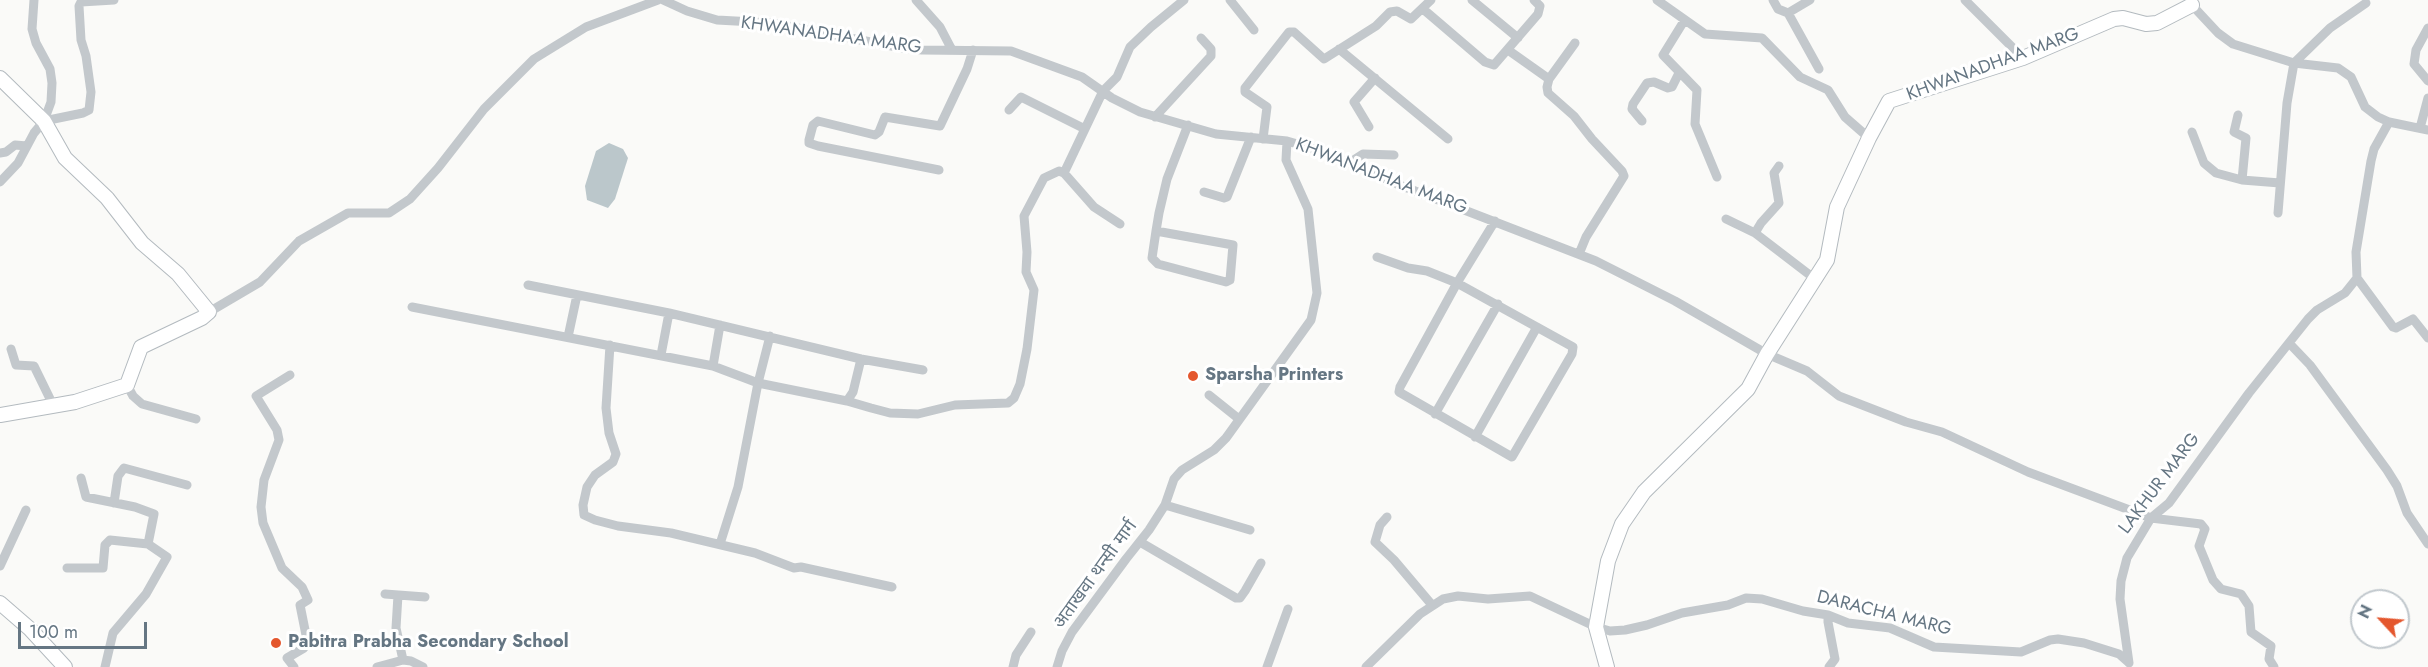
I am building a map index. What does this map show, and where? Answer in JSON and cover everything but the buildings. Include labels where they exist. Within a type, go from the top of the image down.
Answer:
[{"type":"street","points":[[0,182],[18,163],[44,121],[51,102],[50,69],[36,43],[32,29],[34,0]]},
{"type":"street","points":[[44,121],[89,110],[91,92],[86,56],[81,40],[79,6],[81,2],[114,0]]},
{"type":"street","points":[[196,419],[142,404],[133,396],[127,384],[141,347],[202,318],[260,282],[299,241],[348,213],[388,213],[410,199],[438,168],[484,109],[534,59],[586,27],[660,0]]},
{"type":"street","name":"KHWANADHAA MARG","points":[[660,0],[717,20],[772,23],[922,50],[1011,51],[1043,61],[1082,77],[1124,104],[1155,117],[1216,134],[1287,141],[1325,152],[1580,254],[1675,301],[1767,354]]},
{"type":"street","points":[[916,0],[940,27],[952,50]]},
{"type":"street","points":[[1064,173],[1104,91],[1117,78],[1130,47],[1150,27],[1184,0]]},
{"type":"street","points":[[1230,0],[1254,30]]},
{"type":"street","points":[[1263,139],[1267,107],[1245,92],[1245,88],[1289,32],[1294,32],[1324,59],[1376,26],[1390,12],[1397,11],[1411,19],[1431,0]]},
{"type":"street","points":[[1472,0],[1518,38]]},
{"type":"street","points":[[1423,9],[1491,65],[1499,62],[1540,10],[1540,6],[1534,0]]},
{"type":"street","points":[[1657,0],[1705,34],[1762,38],[1800,77],[1828,90],[1845,117],[1869,138]]},
{"type":"street","points":[[1773,0],[1778,9],[1788,14],[1819,69]]},
{"type":"street","points":[[1788,14],[1810,0]]},
{"type":"street","points":[[1965,0],[2023,58]]},
{"type":"street","points":[[2190,2],[2217,33],[2234,44],[2294,63],[2338,68],[2347,72],[2356,85],[2359,98],[2365,107],[2389,123],[2424,129],[2428,98]]},
{"type":"street","name":"KHWANADHAA MARG","points":[[1607,667],[1596,627],[1608,561],[1622,524],[1644,492],[1748,389],[1767,354],[1827,260],[1837,207],[1889,101],[2023,58],[2114,19],[2123,18],[2146,24],[2157,23],[2190,2]]},
{"type":"street","points":[[2278,213],[2287,103],[2294,63],[2330,28],[2366,3]]},
{"type":"street","points":[[1684,21],[1663,55],[1697,90],[1695,124],[1718,177]]},
{"type":"street","points":[[2428,27],[2416,50],[2414,64],[2428,81]]},
{"type":"street","points":[[1155,117],[1211,56],[1210,49],[1201,38]]},
{"type":"street","points":[[1575,43],[1549,79],[1548,93],[1574,116],[1624,176],[1586,237],[1580,254]]},
{"type":"street","points":[[1339,49],[1448,139]]},
{"type":"street","points":[[939,170],[818,146],[809,143],[808,140],[813,125],[818,121],[874,135],[879,132],[885,117],[940,126],[967,69],[973,50]]},
{"type":"street","points":[[1508,50],[1549,79]]},
{"type":"street","points":[[1642,121],[1632,109],[1647,83],[1654,82],[1668,88],[1672,87],[1678,73]]},
{"type":"street","points":[[0,78],[44,121],[65,158],[107,198],[141,243],[178,274],[209,312]]},
{"type":"street","points":[[1369,127],[1354,102],[1375,78]]},
{"type":"street","points":[[1009,110],[1021,97],[1085,129]]},
{"type":"street","points":[[2238,115],[2234,132],[2246,138],[2242,180]]},
{"type":"street","points":[[2389,123],[2374,148],[2371,161],[2356,252],[2357,278],[2393,327],[2396,328],[2413,319],[2428,338]]},
{"type":"street","points":[[1156,231],[1233,245],[1230,280],[1226,282],[1158,264],[1152,258],[1156,231],[1167,179],[1188,125]]},
{"type":"street","points":[[2192,132],[2204,163],[2216,173],[2242,180],[2280,183]]},
{"type":"street","points":[[1204,192],[1227,197],[1251,137]]},
{"type":"street","name":"अताखवा थन्सी मार्ग","points":[[1058,667],[1062,651],[1072,632],[1165,505],[1174,479],[1182,470],[1214,450],[1311,320],[1315,307],[1316,275],[1308,209],[1286,160],[1287,141]]},
{"type":"street","points":[[0,153],[19,144],[27,146]]},
{"type":"street","points":[[1349,163],[1363,154],[1394,155]]},
{"type":"street","points":[[1755,233],[1779,203],[1774,173],[1779,166]]},
{"type":"street","points":[[412,307],[713,366],[758,383],[847,401],[890,413],[909,414],[955,405],[1008,403],[1014,398],[1020,384],[1034,290],[1026,272],[1024,216],[1044,178],[1059,171],[1064,173],[1094,207],[1120,224]]},
{"type":"street","points":[[1726,219],[1755,233],[1815,279]]},
{"type":"street","points":[[1377,257],[1408,268],[1427,271],[1457,283],[1573,347],[1572,354],[1512,457],[1402,396],[1399,392],[1457,283],[1494,221]]},
{"type":"street","name":"LAKHUR MARG","points":[[2130,664],[2122,625],[2121,581],[2127,558],[2151,518],[2169,503],[2248,393],[2289,343],[2317,310],[2345,292],[2357,278]]},
{"type":"street","points":[[528,285],[669,313],[861,359],[923,370]]},
{"type":"street","points":[[568,337],[577,295]]},
{"type":"street","points":[[1436,414],[1498,304]]},
{"type":"street","points":[[661,355],[669,313]]},
{"type":"street","points":[[713,366],[720,325]]},
{"type":"street","points":[[1475,437],[1537,327]]},
{"type":"street","points":[[720,544],[738,487],[758,383],[770,336]]},
{"type":"street","points":[[2289,343],[2310,365],[2387,470],[2397,486],[2407,513],[2428,544]]},
{"type":"street","points":[[610,345],[606,408],[609,433],[616,454],[613,462],[595,475],[587,487],[583,505],[584,515],[618,526],[671,533],[720,544],[765,556],[794,568],[801,567],[892,587]]},
{"type":"street","points":[[11,349],[16,364],[34,366],[54,407]]},
{"type":"street","points":[[1767,354],[1807,371],[1839,396],[1906,422],[1942,432],[2028,472],[2151,518],[2201,524],[2205,529],[2199,546],[2213,580],[2221,589],[2241,594],[2249,606],[2251,632],[2271,646],[2269,658],[2274,667]]},
{"type":"street","points":[[847,401],[853,392],[861,359]]},
{"type":"street","points":[[290,375],[256,396],[277,430],[279,440],[264,480],[261,507],[263,522],[282,568],[302,587],[308,600],[300,605],[307,640],[304,648],[287,658],[294,667]]},
{"type":"street","points":[[0,415],[54,407],[127,384]]},
{"type":"street","points":[[1209,395],[1239,419]]},
{"type":"street","points":[[114,503],[118,476],[124,468],[188,485]]},
{"type":"street","points":[[81,478],[86,497],[154,514],[148,544]]},
{"type":"street","points":[[1165,505],[1250,530]]},
{"type":"street","points":[[0,566],[26,510]]},
{"type":"street","points":[[1387,517],[1380,525],[1375,542],[1394,560],[1432,606]]},
{"type":"street","points":[[67,568],[103,568],[105,545],[110,540],[148,544],[165,554],[167,560],[146,594],[113,633],[105,667]]},
{"type":"street","points":[[1140,542],[1236,598],[1240,598],[1262,563]]},
{"type":"street","points":[[385,594],[426,597]]},
{"type":"street","points":[[398,595],[396,628],[403,660]]},
{"type":"street","name":"DARACHA MARG","points":[[1366,667],[1420,614],[1443,599],[1458,596],[1488,598],[1530,596],[1596,627],[1610,631],[1625,630],[1682,613],[1728,605],[1746,598],[1762,598],[1803,612],[1828,615],[1848,623],[1890,628],[1934,647],[2021,652],[2058,639],[2084,643],[2119,654],[2130,664]]},
{"type":"street","points":[[0,603],[30,629],[65,667]]},
{"type":"street","points":[[1268,667],[1288,609]]},
{"type":"street","points":[[1828,615],[1835,659],[1829,667]]},
{"type":"street","points":[[1012,667],[1016,655],[1031,632]]},
{"type":"street","points":[[377,667],[403,660],[423,667]]},
{"type":"shaded area","points":[[609,143],[623,149],[628,158],[615,199],[608,208],[587,200],[585,186],[596,151]]},
{"type":"place","name":"Sparsha Printers","points":[[1193,376]]},
{"type":"place","name":"Pabitra Prabha Secondary School","points":[[276,643]]}]
